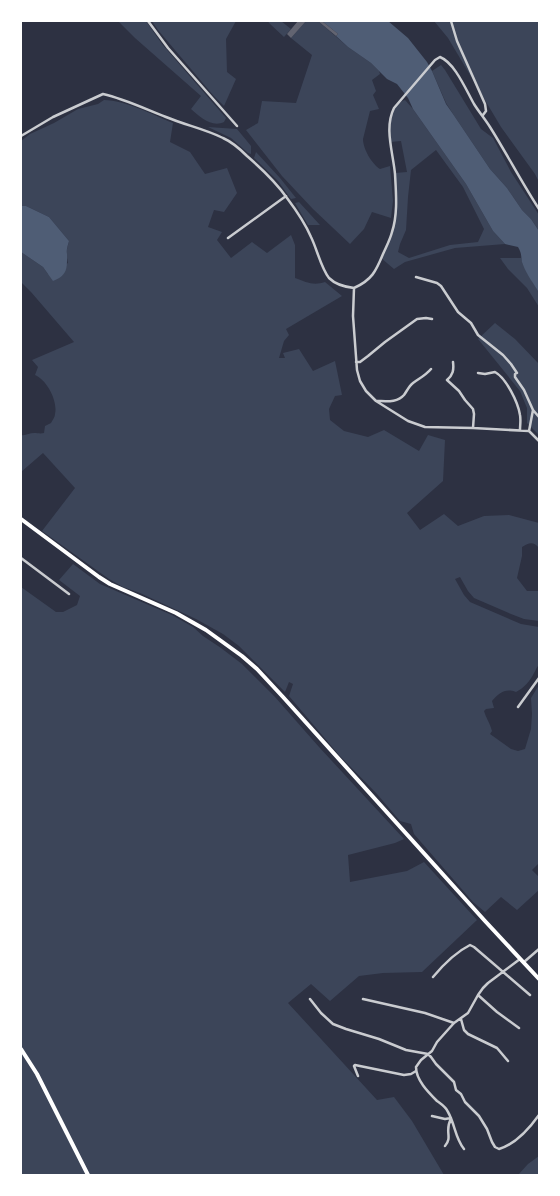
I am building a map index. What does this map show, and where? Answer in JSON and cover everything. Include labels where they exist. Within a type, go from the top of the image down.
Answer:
[{"type":"main road","points":[[21,519],[110,584],[186,618],[217,638],[257,669],[539,979]]},
{"type":"main road","points":[[21,1048],[38,1074],[88,1175]]},
{"type":"street","points":[[148,21],[155,32],[237,126]]},
{"type":"street","points":[[451,21],[457,41],[485,104],[486,111],[482,115]]},
{"type":"street","points":[[21,136],[53,118],[103,94],[208,131],[230,142],[262,169],[286,196],[305,226],[330,279],[345,287],[354,288],[369,280],[393,231],[396,202],[395,173],[390,142],[390,116],[394,108],[435,60],[440,57],[449,63],[457,74],[539,209]]},
{"type":"street","points":[[228,238],[286,196]]},
{"type":"street","points":[[416,277],[437,283],[441,286],[458,312],[471,323],[478,335],[503,355],[511,364],[517,373],[515,374],[515,377],[524,390],[533,410],[539,417]]},
{"type":"street","points":[[354,288],[356,362],[360,381],[366,391],[376,401],[408,421],[424,427],[529,431],[539,440]]},
{"type":"street","points":[[356,362],[360,362],[417,319],[432,319]]},
{"type":"street","points":[[453,362],[454,366],[452,376],[447,380],[459,391],[473,409],[473,428]]},
{"type":"street","points":[[376,401],[398,400],[412,384],[427,374],[431,369]]},
{"type":"street","points":[[478,373],[485,374],[495,372],[500,375],[512,393],[518,406],[520,414],[520,430]]},
{"type":"street","points":[[529,431],[533,410]]},
{"type":"street","points":[[21,558],[69,594]]},
{"type":"street","points":[[518,707],[539,678]]},
{"type":"street","points":[[433,977],[448,961],[470,945],[530,995]]},
{"type":"street","points":[[464,1149],[460,1143],[454,1123],[448,1111],[429,1092],[420,1079],[416,1071],[416,1067],[421,1060],[432,1052],[437,1042],[454,1023],[468,1013],[478,995],[488,983],[539,949]]},
{"type":"street","points":[[478,995],[519,1028]]},
{"type":"street","points":[[310,999],[321,1013],[333,1024],[346,1030],[379,1039],[406,1050],[428,1054],[454,1082],[456,1090],[479,1116],[495,1147],[499,1149],[505,1147],[520,1137],[539,1115]]},
{"type":"street","points":[[363,1000],[425,1013],[454,1023]]},
{"type":"street","points":[[461,1019],[464,1030],[468,1034],[497,1048],[508,1061]]},
{"type":"street","points":[[358,1076],[354,1066],[355,1065],[404,1075],[411,1074],[416,1071]]},
{"type":"street","points":[[432,1116],[445,1119],[451,1118]]},
{"type":"street","points":[[445,1146],[449,1139],[447,1128],[451,1118]]},
{"type":"shaded area","points":[[118,21],[146,21],[162,44],[226,118],[224,122],[215,124],[211,123],[206,121],[191,109],[201,96],[135,38]]},
{"type":"shaded area","points":[[152,21],[236,21],[226,39],[227,72],[236,79],[224,106],[213,95]]},
{"type":"shaded area","points":[[268,21],[281,21],[291,29],[284,37]]},
{"type":"shaded area","points":[[306,21],[318,21],[348,47],[371,63],[380,74],[372,80],[376,91],[373,95],[379,109],[370,111],[363,143],[366,152],[377,167],[380,169],[390,166],[393,201],[391,218],[372,212],[364,229],[350,244],[313,209],[282,176],[246,130],[258,123],[262,101],[296,103],[312,55],[291,38]]},
{"type":"shaded area","points":[[322,21],[388,21],[408,38],[427,62],[446,104],[490,169],[507,188],[539,231],[539,293],[522,263],[518,247],[505,244],[493,231],[466,184],[397,84],[387,79],[371,63],[348,47],[336,36],[338,34]]},
{"type":"shaded area","points":[[434,21],[539,21],[539,182],[535,174],[501,127],[448,38]]},
{"type":"shaded area","points":[[441,65],[481,129],[493,138],[511,172],[539,215],[539,231],[507,188],[490,169],[446,103],[432,71]]},
{"type":"shaded area","points":[[104,100],[121,102],[130,105],[173,123],[170,142],[190,152],[205,174],[227,168],[237,193],[224,212],[214,210],[208,227],[222,232],[217,240],[231,258],[252,242],[267,253],[291,235],[295,245],[295,278],[313,284],[325,282],[342,296],[286,329],[289,335],[284,341],[279,358],[285,358],[283,353],[299,349],[313,371],[335,361],[342,395],[335,396],[329,409],[330,420],[344,431],[368,437],[384,430],[419,451],[428,435],[445,440],[443,481],[407,513],[420,530],[444,514],[458,526],[484,516],[509,515],[539,523],[539,548],[535,544],[531,543],[522,547],[522,556],[517,578],[527,591],[539,591],[539,621],[524,619],[474,598],[460,577],[455,579],[464,595],[470,602],[521,624],[539,627],[539,665],[531,679],[516,692],[505,691],[497,696],[492,701],[494,708],[486,709],[484,711],[492,731],[490,734],[511,749],[518,751],[525,749],[531,729],[531,698],[539,685],[539,863],[532,870],[539,877],[539,890],[517,910],[501,897],[485,912],[473,902],[414,834],[411,824],[400,821],[377,794],[339,755],[289,696],[293,684],[289,682],[285,692],[239,646],[223,634],[196,619],[140,593],[123,587],[109,579],[42,531],[75,488],[43,453],[21,472],[21,435],[44,433],[45,426],[51,423],[55,414],[55,403],[51,392],[44,381],[35,375],[38,367],[32,360],[74,342],[21,282],[21,252],[43,267],[48,274],[68,263],[66,253],[69,241],[49,217],[26,206],[21,206],[21,141],[30,134],[54,123],[78,109],[98,104]]},
{"type":"shaded area","points":[[405,100],[413,109],[466,184],[493,231],[505,244],[455,248],[405,262],[394,269],[381,258],[393,231],[396,202],[395,173],[407,172],[401,141],[390,142],[392,112],[399,103]],"holes":[[[436,150],[463,187],[484,229],[478,242],[450,245],[409,258],[398,252],[406,230],[411,170]]]},
{"type":"shaded area","points":[[208,127],[237,129],[251,146],[251,154],[231,138]]},
{"type":"shaded area","points":[[256,152],[296,198],[291,199],[278,181],[254,158]]},
{"type":"shaded area","points":[[299,202],[320,225],[308,225],[295,203]]},
{"type":"shaded area","points":[[21,206],[26,206],[49,217],[69,241],[66,270],[58,279],[53,281],[43,267],[21,252]]},
{"type":"shaded area","points":[[500,258],[521,258],[523,265],[539,293],[539,307],[527,288],[508,269]]},
{"type":"shaded area","points":[[495,323],[515,339],[539,364],[539,435],[527,423],[527,408],[520,391],[478,339]]},
{"type":"shaded area","points":[[73,564],[100,584],[172,615],[193,627],[242,664],[275,697],[404,839],[395,843],[348,855],[350,882],[407,871],[424,862],[477,920],[422,972],[383,973],[359,976],[330,1001],[311,984],[288,1003],[377,1100],[394,1097],[412,1121],[444,1175],[21,1175],[21,587],[56,612],[63,612],[77,605],[80,596],[59,580]]},
{"type":"shaded area","points":[[539,1156],[539,1175],[518,1175],[528,1164]]},
{"type":"building","points":[[298,21],[306,21],[291,38],[287,34]]},
{"type":"building","points":[[318,21],[322,21],[338,34],[336,36]]}]
